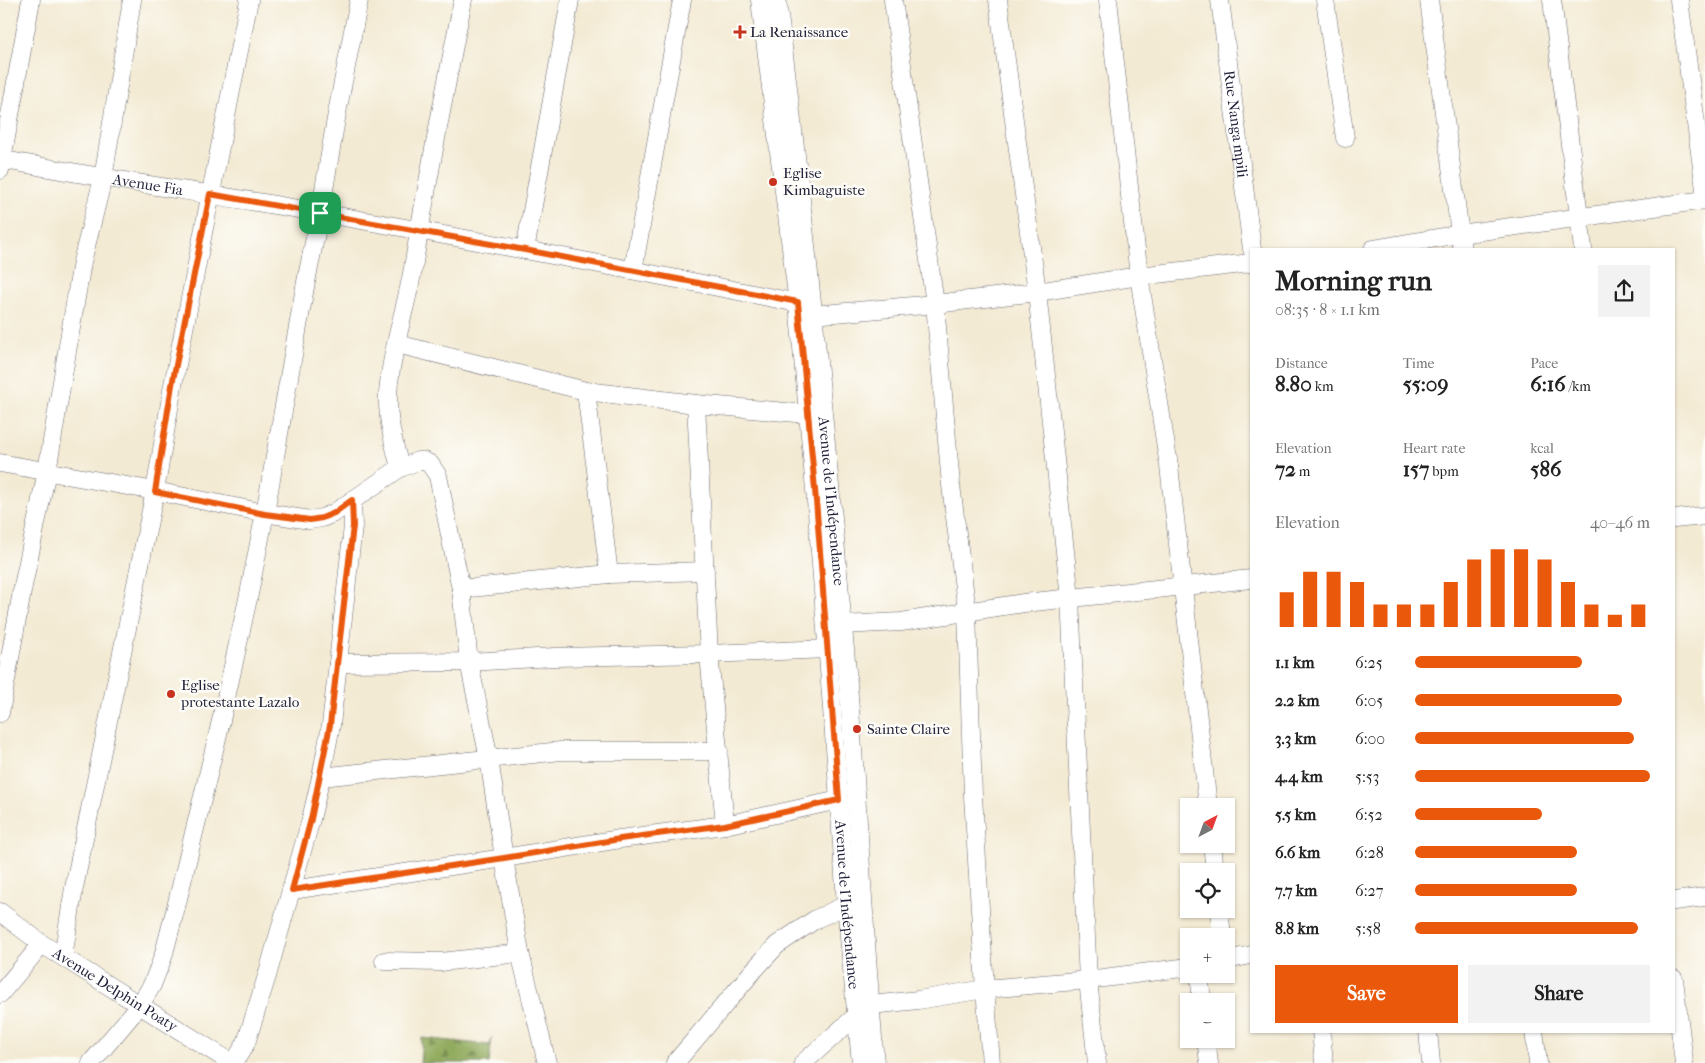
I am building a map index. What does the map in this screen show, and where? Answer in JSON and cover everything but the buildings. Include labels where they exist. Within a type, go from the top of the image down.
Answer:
[{"type":"street","points":[[1,163],[31,0]]},
{"type":"street","points":[[0,713],[23,586],[47,471],[82,262],[103,178],[132,0]]},
{"type":"street","points":[[64,957],[74,888],[155,492],[172,385],[249,0]]},
{"type":"street","points":[[91,1063],[140,1005],[152,985],[163,957],[175,911],[218,734],[249,594],[359,0]]},
{"type":"street","points":[[400,468],[390,427],[388,394],[463,0]]},
{"type":"street","points":[[525,250],[570,0]]},
{"type":"street","points":[[633,270],[682,0]]},
{"type":"street","name":"Avenue de l'Indépendance","points":[[760,0],[798,302],[828,649],[846,906],[875,1063]]},
{"type":"street","name":"Avenue de l'Indépendance","points":[[777,0],[823,396],[861,858],[864,1010],[861,1063]]},
{"type":"street","points":[[893,0],[935,304],[951,485],[967,612],[972,796],[991,1063]]},
{"type":"street","points":[[998,0],[1037,292],[1070,598],[1088,980],[1097,1063]]},
{"type":"street","points":[[1108,0],[1139,276],[1169,466],[1207,798]]},
{"type":"street","name":"Rue Nanga mpili","points":[[1220,0],[1252,248]]},
{"type":"street","points":[[1324,0],[1345,138]]},
{"type":"street","points":[[1429,0],[1461,241]]},
{"type":"street","points":[[1552,0],[1583,248]]},
{"type":"street","points":[[1679,0],[1705,189]]},
{"type":"street","name":"Avenue Fia","points":[[1,163],[210,194],[419,230],[798,302]]},
{"type":"street","points":[[1384,248],[1461,241],[1579,218],[1705,200]]},
{"type":"street","points":[[813,315],[935,304],[1037,292],[1139,276],[1250,263]]},
{"type":"street","points":[[397,344],[586,391],[696,404],[808,414]]},
{"type":"street","points":[[586,391],[609,574]]},
{"type":"street","points":[[696,404],[709,654],[725,825]]},
{"type":"street","points":[[0,463],[265,514],[310,520],[334,513],[400,468],[424,460],[435,469],[461,589],[469,662],[489,759],[520,953],[546,1063]]},
{"type":"street","points":[[231,1063],[246,1043],[292,890],[321,777],[338,663],[353,526],[352,500]]},
{"type":"street","points":[[1675,520],[1705,516]]},
{"type":"street","points":[[461,589],[609,574],[706,570]]},
{"type":"street","points":[[842,625],[901,622],[1024,603],[1183,588],[1250,579]]},
{"type":"street","points":[[338,663],[469,662],[555,657],[709,654],[828,649]]},
{"type":"street","points":[[321,777],[561,751],[719,750]]},
{"type":"street","points":[[292,890],[620,839],[725,825],[839,800]]},
{"type":"street","points":[[1675,901],[1705,897]]},
{"type":"street","points":[[675,1063],[754,970],[778,945],[816,919],[846,906]]},
{"type":"street","name":"Avenue Delphin Poaty","points":[[0,912],[42,944],[231,1063]]},
{"type":"street","points":[[0,994],[42,944]]},
{"type":"street","points":[[384,961],[441,962],[520,953]]},
{"type":"street","points":[[1235,958],[1250,955]]},
{"type":"street","points":[[803,1063],[864,1010],[985,989],[1088,980],[1180,968]]},
{"type":"street","points":[[1675,987],[1684,1063]]},
{"type":"street","points":[[1321,1033],[1324,1063]]},
{"type":"street","points":[[1428,1033],[1431,1063]]},
{"type":"street","points":[[1534,1033],[1538,1063]]},
{"type":"street","points":[[1207,1048],[1209,1063]]},
{"type":"green space","points":[[492,1037],[489,1063],[420,1063],[422,1038],[490,1045]]},
{"type":"place","name":"La Renaissance","points":[[740,32]]},
{"type":"place","name":"Eglise Kimbaguiste","points":[[773,182]]},
{"type":"place","name":"Eglise protestante Lazalo","points":[[171,694]]},
{"type":"place","name":"Sainte Claire","points":[[857,729]]},
{"type":"route","points":[[210,194],[320,213],[798,302],[817,512],[839,800],[725,825],[620,839],[292,890],[321,777],[330,725],[353,526],[352,500],[334,513],[310,520],[265,514],[155,492],[172,385],[210,194]]}]
